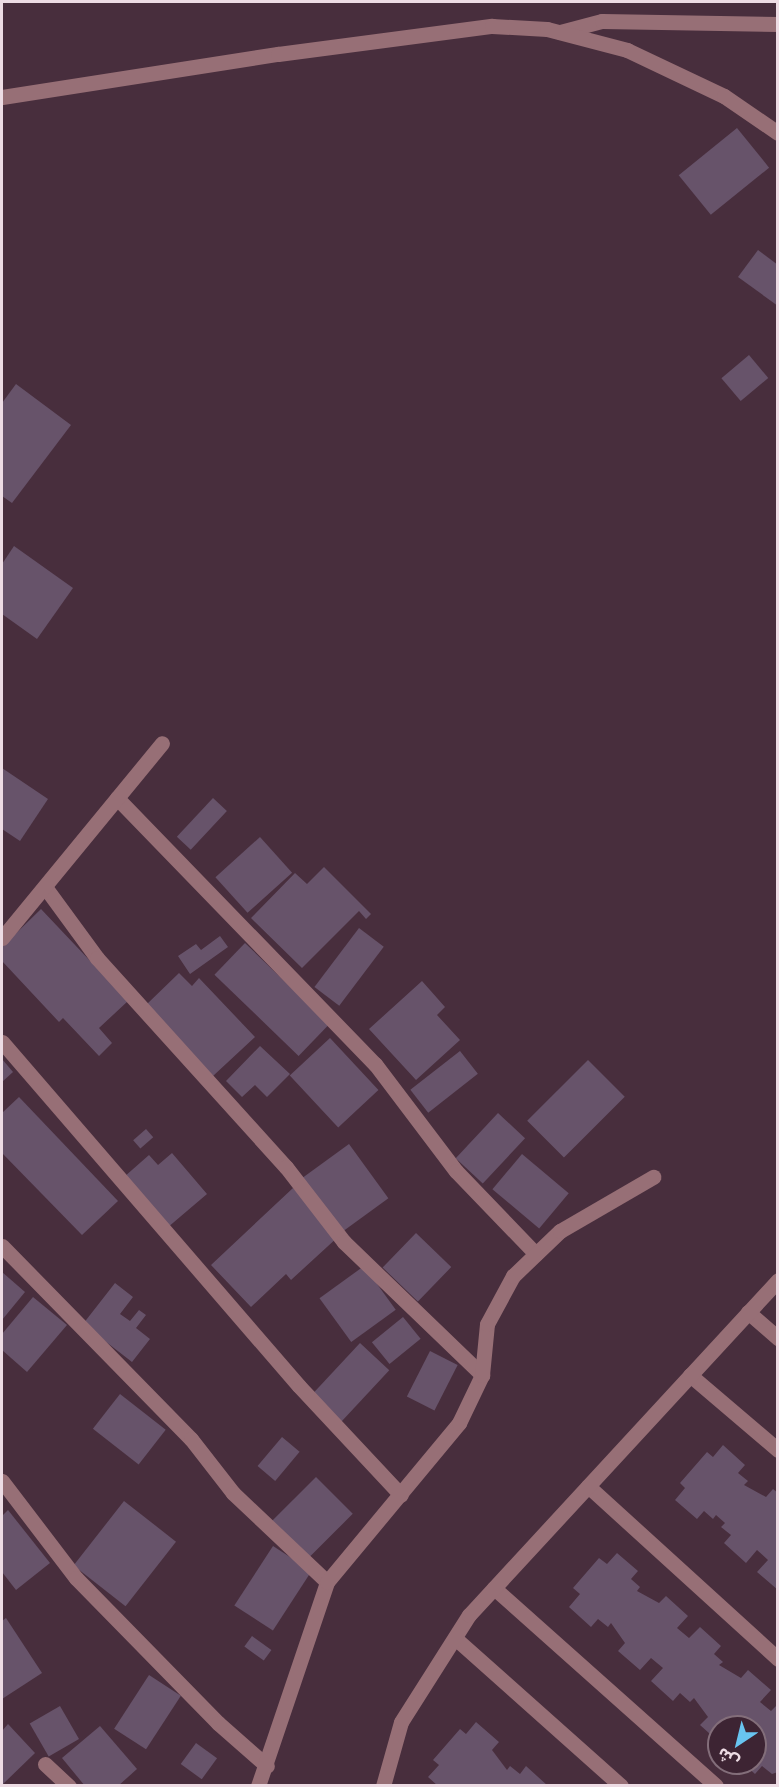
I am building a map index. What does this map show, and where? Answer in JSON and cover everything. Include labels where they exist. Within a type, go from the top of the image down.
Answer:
[{"type":"street","points":[[560,33],[602,21],[777,24]]},
{"type":"street","points":[[2,97],[278,54],[492,26],[560,33],[627,50],[724,96],[777,133]]},
{"type":"street","points":[[2,938],[162,743]]},
{"type":"street","points":[[117,798],[375,1064],[456,1171],[536,1254]]},
{"type":"street","points":[[45,887],[97,958],[286,1167],[345,1242],[482,1375]]},
{"type":"street","points":[[2,1042],[299,1386],[401,1495]]},
{"type":"street","points":[[258,1785],[267,1766],[327,1582],[459,1424],[482,1375],[487,1324],[513,1276],[560,1231],[653,1177]]},
{"type":"street","points":[[2,1245],[191,1439],[233,1493],[327,1582]]},
{"type":"street","points":[[383,1785],[401,1722],[455,1638],[494,1588],[777,1280]]},
{"type":"street","points":[[748,1312],[777,1338]]},
{"type":"street","points":[[690,1375],[777,1450]]},
{"type":"street","points":[[2,1481],[76,1578],[218,1723],[267,1766]]},
{"type":"street","points":[[588,1486],[777,1659]]},
{"type":"street","points":[[494,1588],[716,1785]]},
{"type":"street","points":[[455,1638],[621,1785]]},
{"type":"street","points":[[45,1764],[69,1785]]},
{"type":"building","points":[[737,128],[769,168],[711,215],[679,175]]},
{"type":"building","points":[[758,250],[778,265],[778,306],[738,277]]},
{"type":"building","points":[[749,355],[768,378],[741,401],[721,378]]},
{"type":"building","points":[[16,384],[71,425],[12,503],[2,496],[2,403]]},
{"type":"building","points":[[14,546],[73,588],[37,639],[2,614],[2,564]]},
{"type":"building","points":[[2,768],[48,799],[20,841],[2,829]]},
{"type":"building","points":[[213,798],[227,811],[191,850],[177,837]]},
{"type":"building","points":[[260,837],[292,873],[248,913],[215,877]]},
{"type":"building","points":[[324,867],[371,914],[366,919],[359,911],[302,968],[251,918],[295,873],[307,884]]},
{"type":"building","points":[[41,909],[128,1001],[99,1028],[112,1043],[99,1056],[63,1018],[59,1022],[2,961],[2,947]]},
{"type":"building","points":[[359,928],[384,947],[339,1006],[314,987]]},
{"type":"building","points":[[220,936],[228,947],[190,974],[178,956],[196,944],[201,950]]},
{"type":"building","points":[[245,943],[329,1024],[299,1056],[214,975]]},
{"type":"building","points":[[179,973],[192,986],[199,978],[255,1037],[213,1076],[146,1005]]},
{"type":"building","points":[[422,981],[445,1007],[437,1015],[460,1040],[416,1080],[369,1029]]},
{"type":"building","points":[[330,1038],[378,1090],[338,1127],[290,1076]]},
{"type":"building","points":[[260,1046],[290,1074],[267,1097],[255,1085],[242,1097],[226,1081]]},
{"type":"building","points":[[460,1051],[478,1074],[428,1113],[410,1090]]},
{"type":"building","points":[[2,1059],[13,1072],[2,1082]]},
{"type":"building","points":[[588,1060],[625,1097],[564,1158],[527,1121]]},
{"type":"building","points":[[19,1097],[118,1201],[82,1235],[2,1153],[2,1113]]},
{"type":"building","points":[[498,1113],[525,1138],[483,1184],[456,1158]]},
{"type":"building","points":[[146,1129],[153,1137],[140,1148],[133,1140]]},
{"type":"building","points":[[349,1144],[388,1198],[338,1235],[299,1180]]},
{"type":"building","points":[[172,1153],[207,1194],[167,1228],[124,1177],[149,1155],[158,1165]]},
{"type":"building","points":[[522,1154],[569,1193],[539,1228],[492,1189]]},
{"type":"building","points":[[293,1188],[339,1236],[291,1280],[286,1274],[251,1307],[211,1265]]},
{"type":"building","points":[[416,1233],[451,1267],[418,1302],[383,1268]]},
{"type":"building","points":[[364,1266],[396,1310],[351,1342],[320,1298]]},
{"type":"building","points":[[2,1272],[25,1292],[2,1320]]},
{"type":"building","points":[[115,1283],[133,1297],[120,1314],[130,1321],[139,1310],[146,1315],[136,1328],[150,1339],[132,1362],[83,1324]]},
{"type":"building","points":[[33,1297],[67,1325],[27,1372],[2,1350],[2,1334]]},
{"type":"building","points":[[403,1317],[421,1339],[390,1364],[372,1342]]},
{"type":"building","points":[[360,1343],[389,1370],[342,1421],[312,1394]]},
{"type":"building","points":[[430,1351],[458,1365],[434,1411],[407,1396]]},
{"type":"building","points":[[120,1394],[166,1430],[139,1464],[93,1429]]},
{"type":"building","points":[[282,1437],[300,1452],[275,1481],[258,1466]]},
{"type":"building","points":[[723,1445],[745,1465],[738,1473],[748,1481],[744,1485],[766,1497],[773,1489],[778,1493],[778,1590],[757,1572],[768,1560],[757,1550],[746,1563],[724,1543],[731,1535],[721,1527],[725,1523],[716,1515],[713,1519],[704,1511],[697,1519],[675,1500],[685,1488],[680,1483],[707,1452],[713,1457]]},
{"type":"building","points":[[316,1477],[353,1514],[308,1558],[271,1522]]},
{"type":"building","points":[[124,1501],[176,1542],[126,1606],[74,1566]]},
{"type":"building","points":[[8,1510],[50,1563],[16,1590],[2,1572],[2,1516]]},
{"type":"building","points":[[273,1546],[312,1571],[273,1631],[234,1606]]},
{"type":"building","points":[[617,1553],[638,1571],[631,1579],[640,1587],[637,1591],[659,1603],[666,1596],[688,1616],[677,1628],[689,1638],[700,1627],[721,1646],[714,1654],[723,1662],[719,1665],[741,1678],[748,1670],[771,1690],[760,1702],[771,1711],[778,1704],[778,1772],[772,1774],[767,1770],[767,1715],[707,1716],[694,1698],[690,1702],[680,1693],[673,1701],[651,1681],[663,1668],[651,1658],[640,1670],[618,1651],[625,1643],[611,1623],[608,1627],[598,1619],[591,1627],[569,1607],[580,1594],[573,1588],[599,1558],[607,1564]]},
{"type":"building","points":[[6,1618],[42,1673],[2,1699],[2,1621]]},
{"type":"building","points":[[252,1636],[271,1650],[264,1661],[244,1647]]},
{"type":"building","points":[[149,1675],[181,1696],[146,1749],[114,1729]]},
{"type":"building","points":[[60,1706],[79,1739],[49,1756],[30,1724]]},
{"type":"building","points":[[707,1718],[707,1731],[700,1725]]},
{"type":"building","points":[[476,1722],[499,1742],[492,1750],[507,1770],[510,1766],[520,1774],[526,1766],[548,1786],[438,1786],[428,1777],[439,1765],[433,1760],[460,1729],[466,1734]]},
{"type":"building","points":[[8,1724],[35,1753],[2,1785],[2,1731]]},
{"type":"building","points":[[100,1726],[137,1769],[118,1786],[85,1786],[62,1758]]},
{"type":"building","points":[[196,1743],[217,1758],[202,1779],[181,1764]]}]
